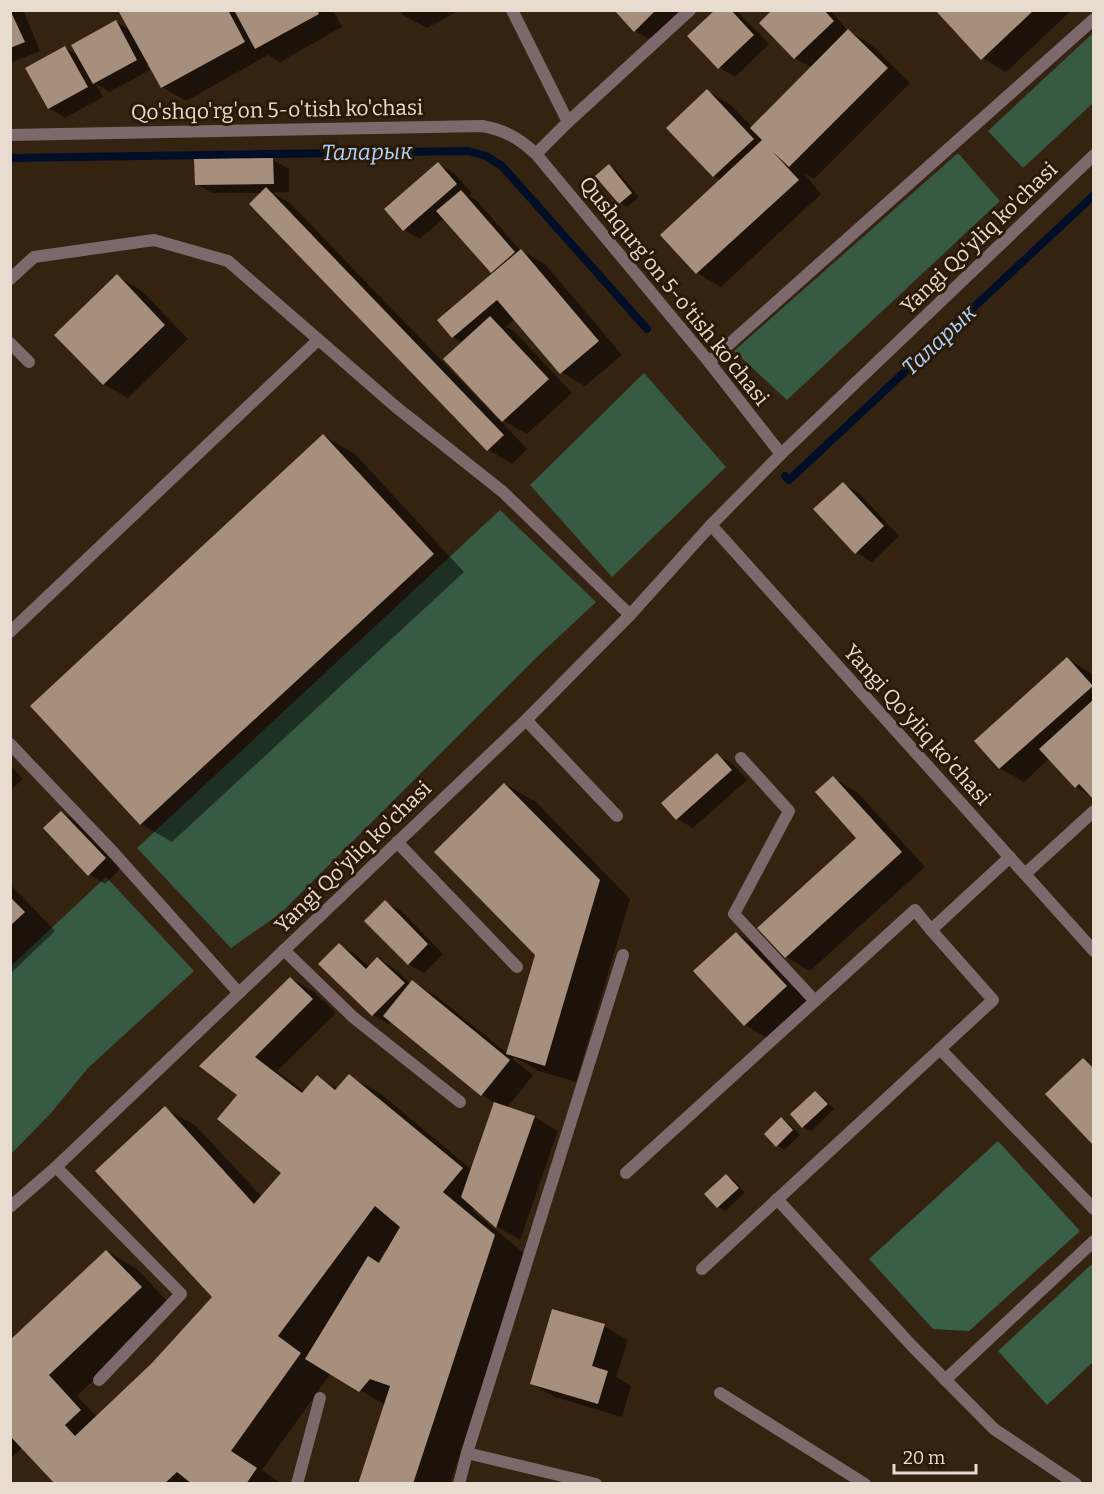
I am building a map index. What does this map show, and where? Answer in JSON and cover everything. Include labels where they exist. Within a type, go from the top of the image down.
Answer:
[{"type":"street","points":[[512,10],[568,122]]},
{"type":"street","points":[[536,154],[690,10]]},
{"type":"street","points":[[709,362],[1094,19]]},
{"type":"street","name":"Qo'shqo'rg'on 5-o'tish ko'chasi","points":[[10,135],[483,126],[513,135],[536,154]]},
{"type":"street","name":"Qushqurg'on 5-o'tish ko'chasi","points":[[536,154],[709,362],[781,454]]},
{"type":"street","name":"Yangi Qo'yliq ko'chasi","points":[[10,1207],[56,1167],[525,720],[630,615],[711,525],[781,454],[1094,156]]},
{"type":"street","points":[[10,279],[34,257],[154,240],[228,261],[396,407],[503,492],[630,615]]},
{"type":"street","points":[[10,632],[318,340]]},
{"type":"street","points":[[10,344],[29,362]]},
{"type":"street","name":"Yangi Qo'yliq ko'chasi","points":[[711,525],[1094,951]]},
{"type":"street","points":[[525,720],[617,816]]},
{"type":"street","points":[[10,744],[113,852],[239,993]]},
{"type":"street","points":[[741,758],[789,811],[734,914],[815,1001]]},
{"type":"street","points":[[1025,874],[1094,811]]},
{"type":"street","points":[[397,842],[517,967]]},
{"type":"street","points":[[931,930],[1010,858]]},
{"type":"street","points":[[626,1173],[915,910],[993,1000],[702,1269]]},
{"type":"street","points":[[284,950],[353,1017],[460,1102]]},
{"type":"street","points":[[459,1484],[623,955]]},
{"type":"street","points":[[940,1049],[1094,1209]]},
{"type":"street","points":[[56,1167],[181,1294],[99,1380]]},
{"type":"street","points":[[777,1199],[913,1347],[994,1429],[1076,1484]]},
{"type":"street","points":[[945,1380],[1094,1241]]},
{"type":"street","points":[[720,1393],[865,1484]]},
{"type":"street","points":[[297,1484],[320,1398]]},
{"type":"street","points":[[467,1453],[596,1484]]},
{"type":"green space","points":[[1093,33],[1093,103],[1023,168],[988,131]]},
{"type":"green space","points":[[958,153],[1000,201],[787,400],[734,351]]},
{"type":"green space","points":[[644,373],[726,467],[612,577],[530,485]]},
{"type":"green space","points":[[500,510],[596,602],[536,658],[281,913],[231,948],[137,848]]},
{"type":"green space","points":[[106,877],[194,971],[88,1068],[51,1113],[11,1154],[11,966]]},
{"type":"green space","points":[[998,1141],[1080,1231],[969,1331],[933,1329],[869,1259]]},
{"type":"green space","points":[[1093,1263],[1093,1362],[1047,1405],[998,1351]]},
{"type":"building","points":[[10,10],[25,42],[10,48]]},
{"type":"building","points":[[122,10],[228,10],[245,42],[161,88],[119,12]]},
{"type":"building","points":[[234,10],[317,10],[319,14],[255,49]]},
{"type":"building","points":[[614,10],[656,10],[634,32]]},
{"type":"building","points":[[715,10],[731,10],[754,35],[718,69],[687,36]]},
{"type":"building","points":[[772,10],[824,10],[834,21],[794,59],[759,23]]},
{"type":"building","points":[[938,10],[1034,10],[981,60],[937,12]]},
{"type":"building","points":[[116,20],[137,60],[93,84],[71,45]]},
{"type":"building","points":[[848,29],[888,68],[789,167],[772,151],[799,180],[696,274],[660,235],[762,140],[750,128]]},
{"type":"building","points":[[65,46],[88,87],[48,109],[25,68]]},
{"type":"building","points":[[707,89],[754,139],[713,177],[666,128]]},
{"type":"building","points":[[273,158],[274,184],[195,185],[194,159]]},
{"type":"building","points":[[438,162],[457,184],[403,231],[384,209]]},
{"type":"building","points":[[609,164],[632,193],[619,204],[595,176]]},
{"type":"building","points":[[266,187],[504,435],[487,451],[249,204]]},
{"type":"building","points":[[461,190],[515,252],[491,273],[436,211]]},
{"type":"building","points":[[521,249],[599,341],[560,374],[497,300],[452,338],[437,320]]},
{"type":"building","points":[[117,274],[165,325],[103,385],[54,335]]},
{"type":"building","points":[[490,316],[549,379],[502,422],[443,359]]},
{"type":"building","points":[[323,434],[434,554],[140,825],[30,706]]},
{"type":"building","points":[[843,482],[884,526],[855,554],[813,509]]},
{"type":"building","points":[[1067,657],[1093,686],[999,769],[974,741]]},
{"type":"building","points":[[1094,699],[1094,800],[1079,784],[1075,788],[1039,749]]},
{"type":"building","points":[[717,753],[732,770],[676,820],[661,803]]},
{"type":"building","points":[[833,776],[902,852],[785,958],[757,928],[856,838],[815,792]]},
{"type":"building","points":[[504,783],[600,880],[545,1066],[506,1054],[535,955],[434,852]]},
{"type":"building","points":[[61,811],[106,858],[88,876],[43,828]]},
{"type":"building","points":[[10,897],[25,912],[10,926]]},
{"type":"building","points":[[385,900],[428,944],[408,965],[364,921]]},
{"type":"building","points":[[736,932],[787,986],[744,1026],[693,971]]},
{"type":"building","points":[[339,943],[366,969],[377,957],[405,983],[372,1016],[318,964]]},
{"type":"building","points":[[290,977],[313,999],[255,1057],[302,1093],[317,1075],[335,1090],[349,1074],[463,1168],[443,1192],[495,1235],[413,1484],[358,1484],[390,1386],[370,1379],[359,1392],[305,1359],[368,1256],[379,1263],[400,1227],[375,1206],[278,1336],[301,1353],[231,1451],[257,1468],[246,1484],[192,1484],[177,1472],[164,1484],[55,1484],[10,1436],[10,1340],[106,1250],[142,1287],[49,1375],[81,1410],[65,1425],[75,1436],[152,1363],[212,1297],[95,1171],[165,1106],[254,1204],[281,1173],[217,1119],[237,1095],[199,1066]]},
{"type":"building","points":[[412,980],[510,1060],[481,1096],[383,1016]]},
{"type":"building","points":[[1083,1058],[1094,1069],[1094,1146],[1045,1094]]},
{"type":"building","points":[[815,1091],[828,1104],[802,1128],[790,1114]]},
{"type":"building","points":[[494,1102],[535,1116],[496,1228],[461,1197]]},
{"type":"building","points":[[781,1117],[793,1130],[776,1147],[764,1134]]},
{"type":"building","points":[[726,1174],[739,1188],[717,1208],[704,1194]]},
{"type":"building","points":[[552,1309],[605,1324],[592,1366],[608,1371],[598,1404],[530,1384]]},
{"type":"waterway","name":"Таларык","points":[[10,158],[468,151],[486,156],[502,166],[647,329]]},
{"type":"waterway","name":"Таларык","points":[[785,476],[789,480],[1094,195]]}]
